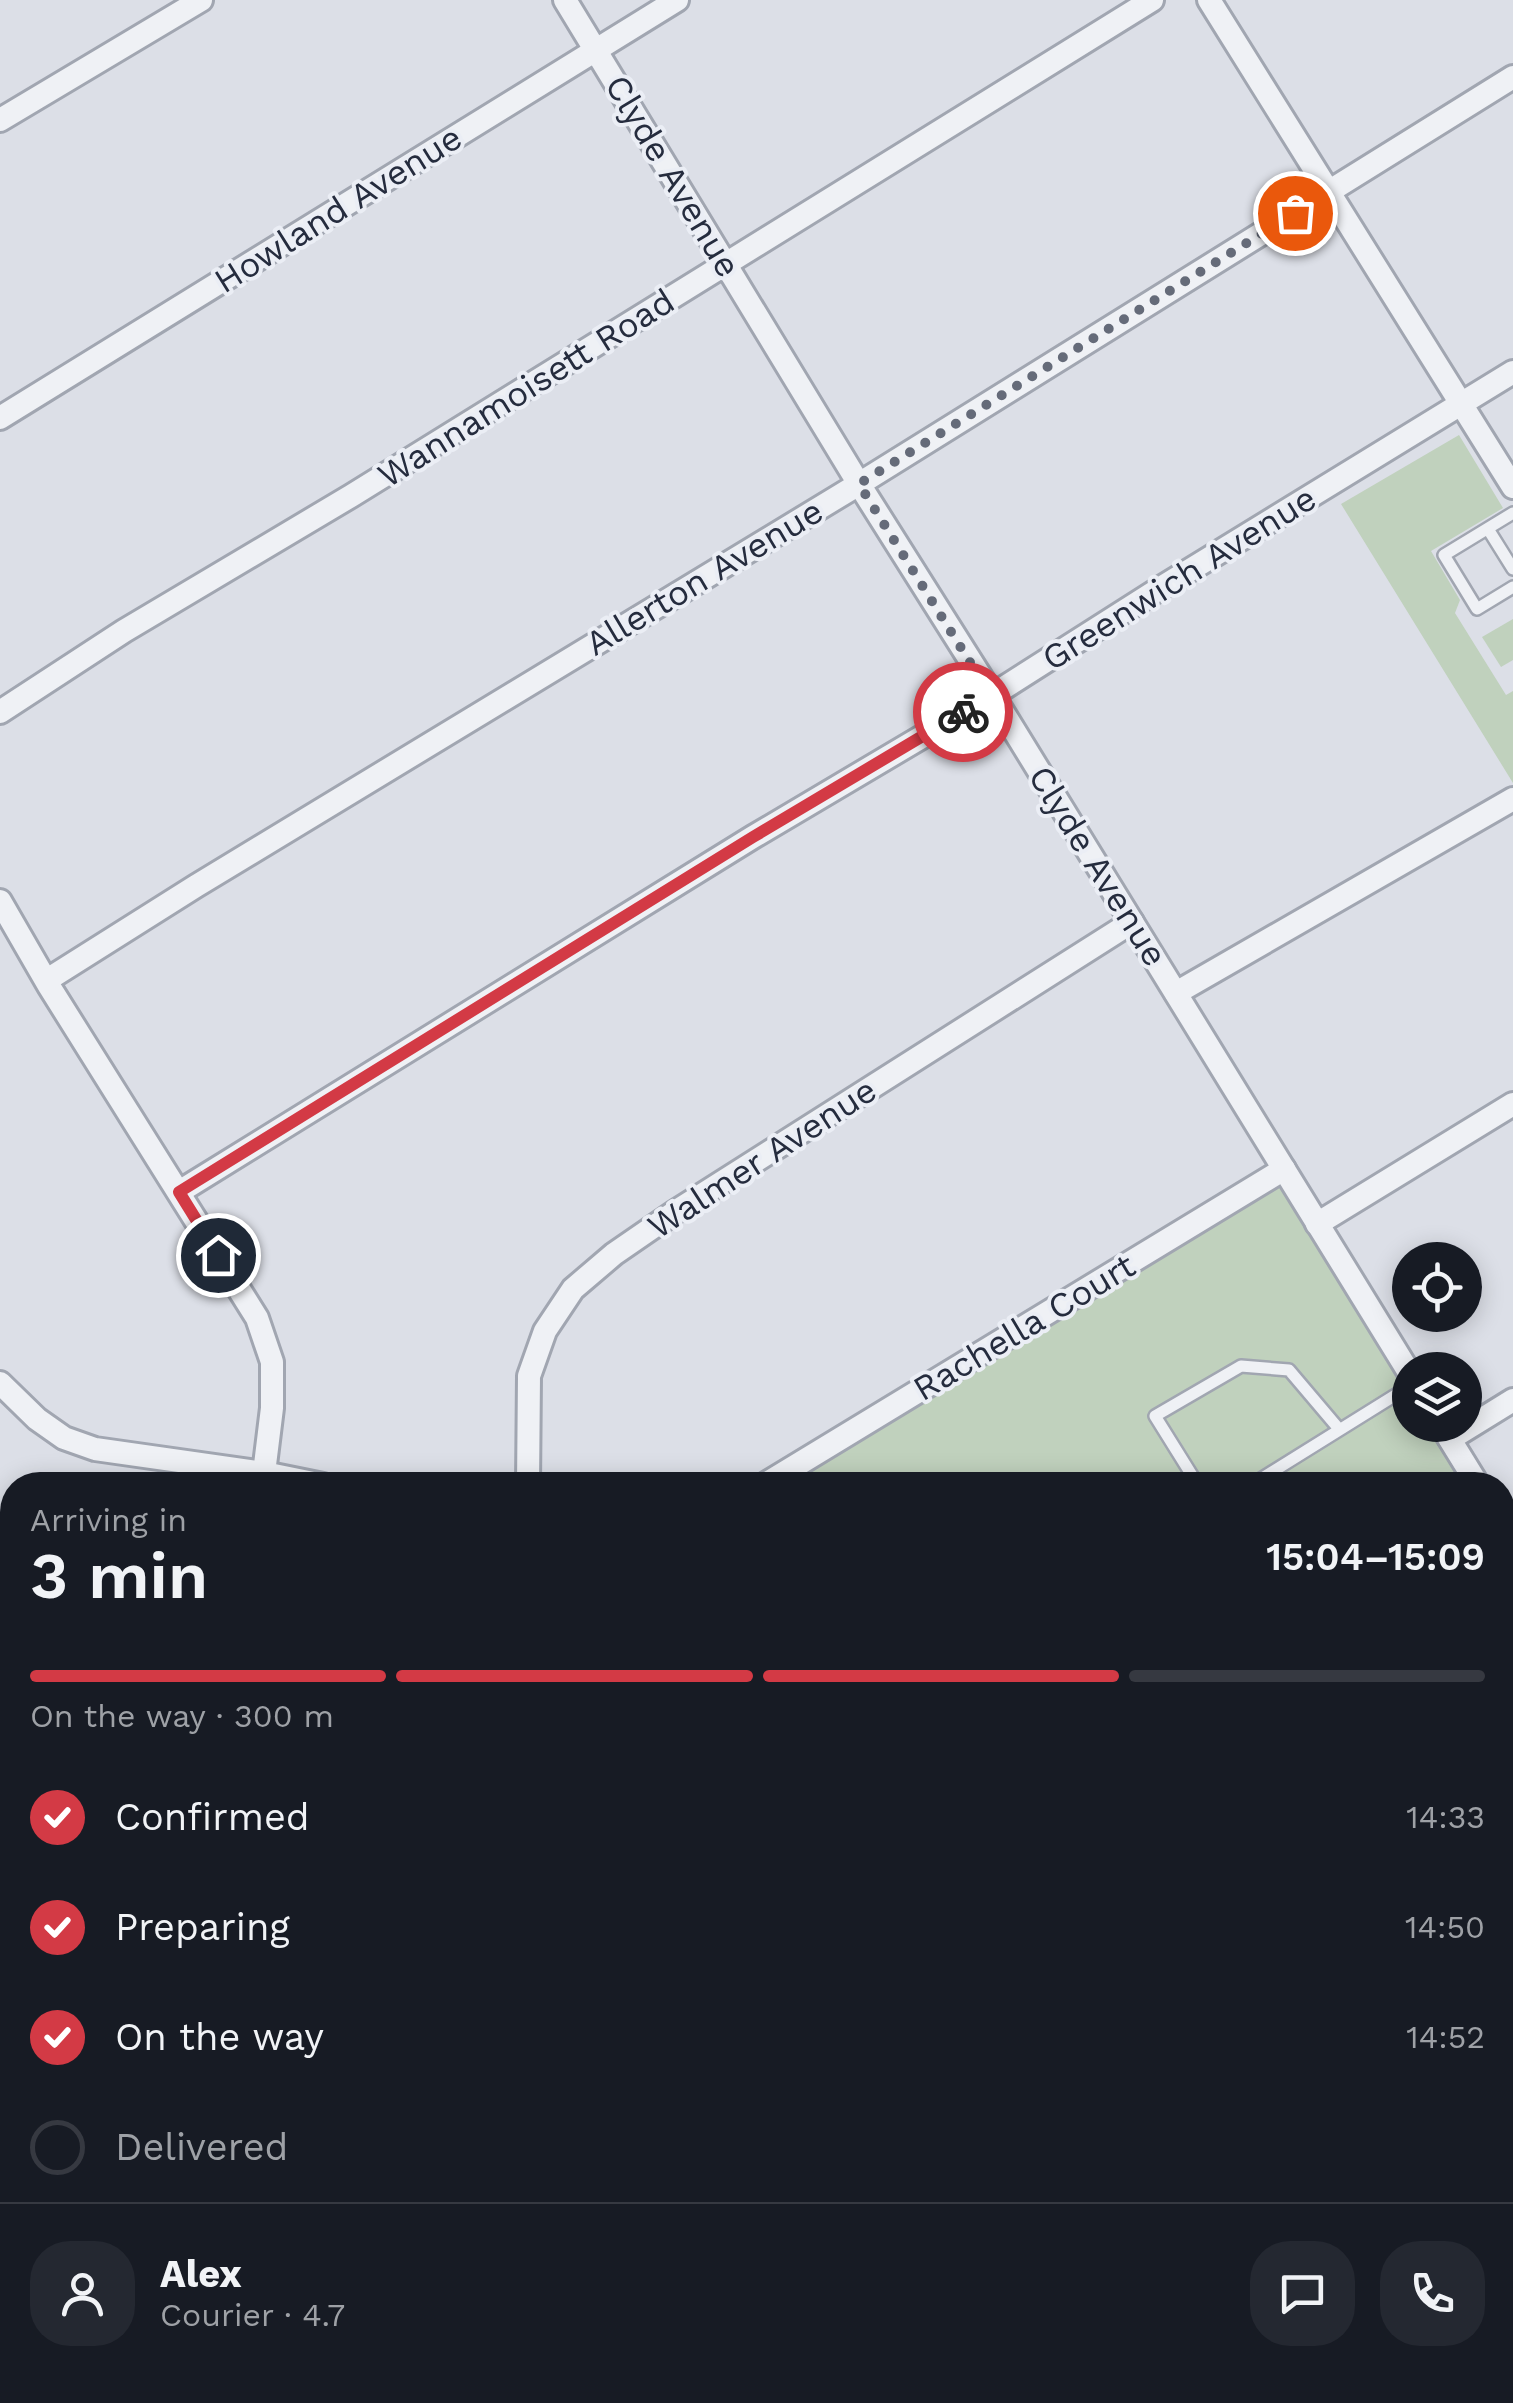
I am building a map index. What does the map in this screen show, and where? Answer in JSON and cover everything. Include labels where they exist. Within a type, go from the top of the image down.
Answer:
[{"type":"street","points":[[0,120],[200,0]]},
{"type":"street","name":"Clyde Avenue","points":[[566,0],[859,484],[1397,1352]]},
{"type":"street","name":"Howland Avenue","points":[[0,418],[676,0]]},
{"type":"street","name":"Wannamoisett Road","points":[[0,712],[124,631],[367,486],[1152,0]]},
{"type":"street","points":[[1209,0],[1513,486]]},
{"type":"street","name":"Allerton Avenue","points":[[47,980],[859,484],[1513,77]]},
{"type":"street","name":"Greenwich Avenue","points":[[179,1192],[1513,372]]},
{"type":"street","points":[[1176,993],[1513,799]]},
{"type":"street","points":[[0,902],[257,1318],[272,1362],[272,1408],[264,1472]]},
{"type":"street","name":"Walmer Avenue","points":[[528,1472],[530,1376],[545,1331],[573,1289],[614,1254],[675,1212],[1132,922]]},
{"type":"street","points":[[1318,1224],[1513,1104]]},
{"type":"street","name":"Rachella Court","points":[[785,1472],[1284,1169]]},
{"type":"street","points":[[0,1383],[37,1419],[64,1438],[96,1449],[257,1472]]},
{"type":"street","points":[[1482,1415],[1513,1400]]},
{"type":"street","points":[[1452,1442],[1470,1472]]},
{"type":"lane","points":[[1513,513],[1444,554],[1477,609],[1513,588]]},
{"type":"lane","points":[[1488,529],[1513,570]]},
{"type":"lane","points":[[1190,1472],[1156,1416],[1242,1366],[1289,1370],[1339,1428]]},
{"type":"lane","points":[[1271,1472],[1392,1397]]},
{"type":"green space","points":[[1459,435],[1503,508],[1431,551],[1460,600],[1455,613],[1506,695],[1513,691],[1513,783],[1341,504]]},
{"type":"green space","points":[[1513,619],[1513,660],[1501,667],[1482,637]]},
{"type":"green space","points":[[1284,1167],[1398,1352],[1392,1352],[1392,1442],[1453,1442],[1470,1472],[803,1472]]},
{"type":"way so far","points":[[963,712],[991,696],[859,484],[1295,213]]},
{"type":"route","points":[[218,1255],[179,1192],[753,837],[963,712]]}]
